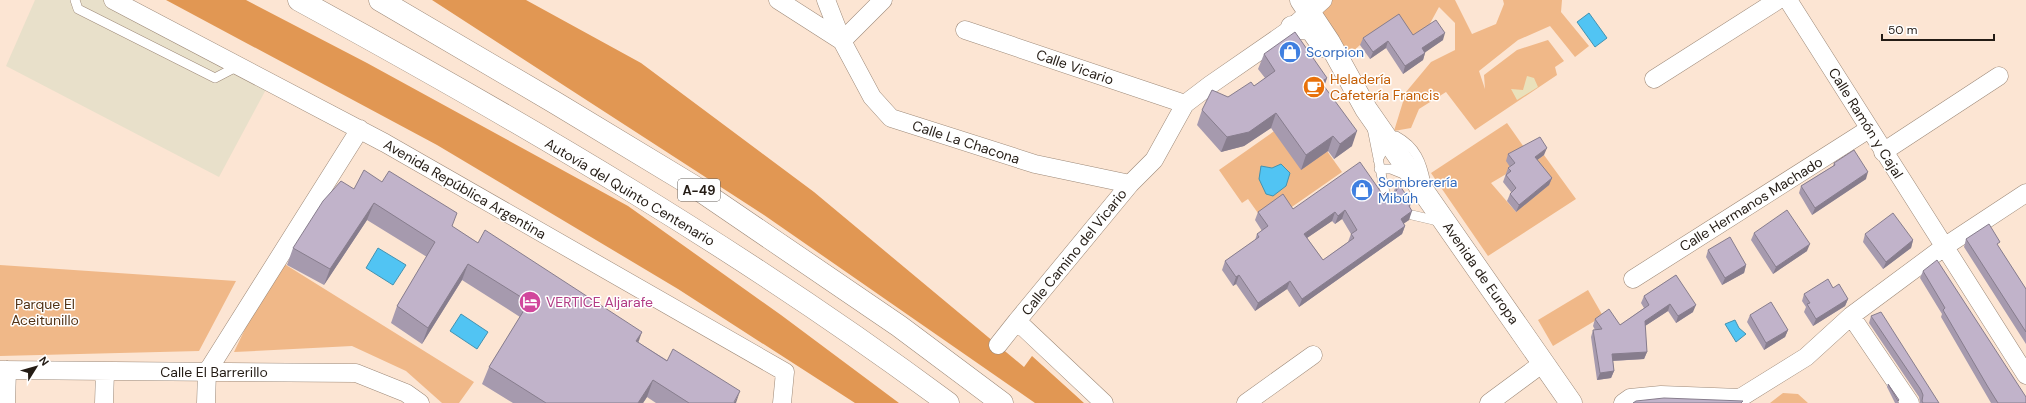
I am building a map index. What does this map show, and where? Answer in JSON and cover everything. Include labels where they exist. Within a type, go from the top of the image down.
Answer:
[{"type":"main road","name":"Autovía del Quinto Centenario","points":[[299,0],[396,53],[674,216],[836,322],[948,403]]},
{"type":"main road","name":"A-49","points":[[380,0],[554,102],[698,189],[893,321],[1002,403]]},
{"type":"main road","name":"Avenida de Europa","points":[[1303,10],[1329,42],[1348,79],[1366,109],[1571,403]]},
{"type":"main road","name":"Avenida de Europa","points":[[1303,10],[1336,75],[1366,109]]},
{"type":"street","name":"Avenida República Argentina","points":[[113,0],[360,129],[785,372],[782,403]]},
{"type":"street","points":[[778,0],[842,41],[883,0]]},
{"type":"street","name":"Calle La Chacona","points":[[826,0],[842,41],[872,97],[891,118],[1035,164],[1130,184]]},
{"type":"street","points":[[1654,79],[1787,1]]},
{"type":"street","name":"Calle Ramón y Cajal","points":[[1787,1],[2026,375]]},
{"type":"street","points":[[1185,104],[1303,10]]},
{"type":"street","name":"Calle Vicario","points":[[965,30],[1185,104]]},
{"type":"street","points":[[1883,152],[1999,76]]},
{"type":"street","name":"Calle Camino del Vicario","points":[[1104,403],[1017,321],[1130,184],[1154,160],[1185,104]]},
{"type":"street","points":[[206,403],[207,372],[360,129]]},
{"type":"street","name":"Calle Hermanos Machado","points":[[1633,279],[1869,129]]},
{"type":"street","points":[[1623,403],[1630,398],[1661,395],[1740,398],[1806,357],[1851,316],[1944,246],[2026,193]]},
{"type":"street","points":[[1851,316],[1910,403]]},
{"type":"street","points":[[998,345],[1017,321]]},
{"type":"street","points":[[1246,403],[1313,355]]},
{"type":"street","points":[[1490,403],[1543,363]]},
{"type":"street","points":[[4,370],[6,403]]},
{"type":"street","name":"Calle El Barrerillo","points":[[4,370],[356,373],[406,393],[420,403]]},
{"type":"street","points":[[104,403],[105,372]]},
{"type":"lane","points":[[76,0],[78,9],[215,78],[238,66]]},
{"type":"lane","points":[[1366,109],[1385,193],[1388,197]]},
{"type":"lane","points":[[1378,164],[1388,141]]},
{"type":"lane","points":[[1378,164],[1391,169],[1422,189]]},
{"type":"lane","points":[[1412,215],[1445,223]]},
{"type":"shaded area","points":[[35,0],[113,0],[270,82],[219,177],[6,66]]},
{"type":"shaded area","points":[[166,0],[246,0],[367,63],[628,206],[781,315],[899,403],[855,403],[678,289],[437,145]]},
{"type":"shaded area","points":[[432,0],[526,0],[641,63],[814,192],[1024,367],[1032,356],[1084,403],[1035,403],[764,215]]},
{"type":"green space","points":[[1331,0],[1455,0],[1472,34],[1496,24],[1504,4],[1503,0],[1562,0],[1561,12],[1589,46],[1575,57],[1550,26],[1518,40],[1479,71],[1485,89],[1484,75],[1517,50],[1548,40],[1564,61],[1555,67],[1557,75],[1475,130],[1446,92],[1419,109],[1411,128],[1394,131],[1406,92],[1431,62],[1455,50],[1455,23],[1439,7],[1427,29],[1411,45],[1360,45],[1349,55],[1328,34],[1321,13]]},
{"type":"green space","points":[[1300,113],[1342,172],[1286,211],[1260,216],[1248,199],[1242,203],[1219,170]]},
{"type":"green space","points":[[1507,123],[1526,150],[1513,170],[1491,183],[1516,212],[1532,164],[1544,155],[1576,199],[1488,256],[1431,173]]},
{"type":"green space","points":[[278,260],[474,382],[459,403],[442,403],[406,371],[352,346],[234,352]]},
{"type":"green space","name":"Parque El Aceitunillo","points":[[0,265],[236,281],[199,351],[0,356]]},
{"type":"green space","points":[[1588,290],[1603,316],[1553,346],[1538,320]]},
{"type":"green space","points":[[1783,393],[1798,394],[1808,403],[1770,403]]},
{"type":"sand","points":[[1527,76],[1534,78],[1538,87],[1517,100],[1511,89],[1523,90]]},
{"type":"water","points":[[1589,13],[1607,38],[1595,47],[1577,22]]},
{"type":"water","points":[[1281,164],[1290,173],[1286,186],[1273,196],[1266,194],[1259,179],[1261,166],[1272,168]]},
{"type":"water","points":[[378,248],[406,265],[393,285],[366,268]]},
{"type":"water","points":[[461,314],[488,332],[477,349],[450,331]]},
{"type":"water","points":[[1735,320],[1739,328],[1746,334],[1736,342],[1725,324]]},
{"type":"building","points":[[1399,14],[1413,35],[1436,20],[1445,33],[1422,48],[1425,53],[1405,66],[1388,41],[1373,52],[1363,38]]},
{"type":"building","points":[[1295,32],[1327,78],[1321,82],[1357,131],[1340,144],[1333,136],[1306,155],[1276,113],[1249,132],[1227,137],[1202,110],[1212,90],[1228,97],[1251,82],[1254,86],[1275,71],[1264,54]]},
{"type":"building","points":[[1540,137],[1547,148],[1535,157],[1552,178],[1519,205],[1510,194],[1516,188],[1506,175],[1511,171],[1508,168],[1515,163],[1508,154]]},
{"type":"building","points":[[1854,150],[1868,172],[1815,208],[1801,186],[1835,165],[1834,163]]},
{"type":"building","points":[[1360,162],[1383,195],[1386,192],[1389,194],[1394,193],[1397,190],[1396,185],[1398,183],[1411,202],[1409,206],[1412,211],[1401,219],[1405,226],[1302,299],[1290,281],[1258,303],[1239,275],[1236,277],[1225,261],[1259,237],[1257,234],[1268,226],[1258,212],[1283,194],[1293,209]],"holes":[[[1345,210],[1357,230],[1351,234],[1354,238],[1323,260],[1304,234],[1335,212],[1338,216]]]},
{"type":"building","name":"VERTICE Aljarafe","points":[[364,170],[382,182],[389,171],[457,213],[452,226],[478,243],[485,230],[642,332],[636,341],[667,361],[673,349],[740,391],[734,402],[735,403],[689,403],[653,380],[638,403],[546,403],[489,367],[529,302],[468,264],[428,328],[397,306],[435,242],[374,203],[330,269],[293,248],[323,201],[341,181],[354,189]]},
{"type":"building","points":[[1787,210],[1810,244],[1776,267],[1754,233]]},
{"type":"building","points":[[1893,213],[1913,240],[1886,262],[1865,234]]},
{"type":"building","points":[[1989,224],[2000,242],[1997,244],[2026,289],[2026,332],[1966,239]]},
{"type":"building","points":[[1730,237],[1746,265],[1725,278],[1708,250]]},
{"type":"building","points":[[1937,260],[2026,397],[2026,403],[1998,403],[1988,387],[1943,310],[1945,308],[1923,271]]},
{"type":"building","points":[[1676,275],[1696,305],[1678,316],[1670,304],[1645,321],[1647,352],[1612,354],[1614,371],[1600,373],[1593,330],[1602,329],[1595,319],[1609,309],[1620,325],[1649,305],[1644,296]]},
{"type":"building","points":[[1828,279],[1833,288],[1839,284],[1848,299],[1816,319],[1807,304],[1810,303],[1804,294]]},
{"type":"building","points":[[1771,302],[1788,330],[1766,343],[1750,315]]},
{"type":"building","points":[[1881,312],[1939,403],[1923,403],[1923,395],[1921,390],[1871,316]]},
{"type":"building","points":[[1888,384],[1899,400],[1898,401]]},
{"type":"building","points":[[1664,398],[1743,401],[1741,403],[1633,403],[1636,401]]},
{"type":"place","name":"Scorpion","points":[[1290,52]]},
{"type":"place","name":"Heladería Cafetería Francis","points":[[1314,87]]},
{"type":"place","name":"Sombrerería Mibúh","points":[[1362,190]]},
{"type":"place","name":"VERTICE Aljarafe","points":[[530,302]]}]
